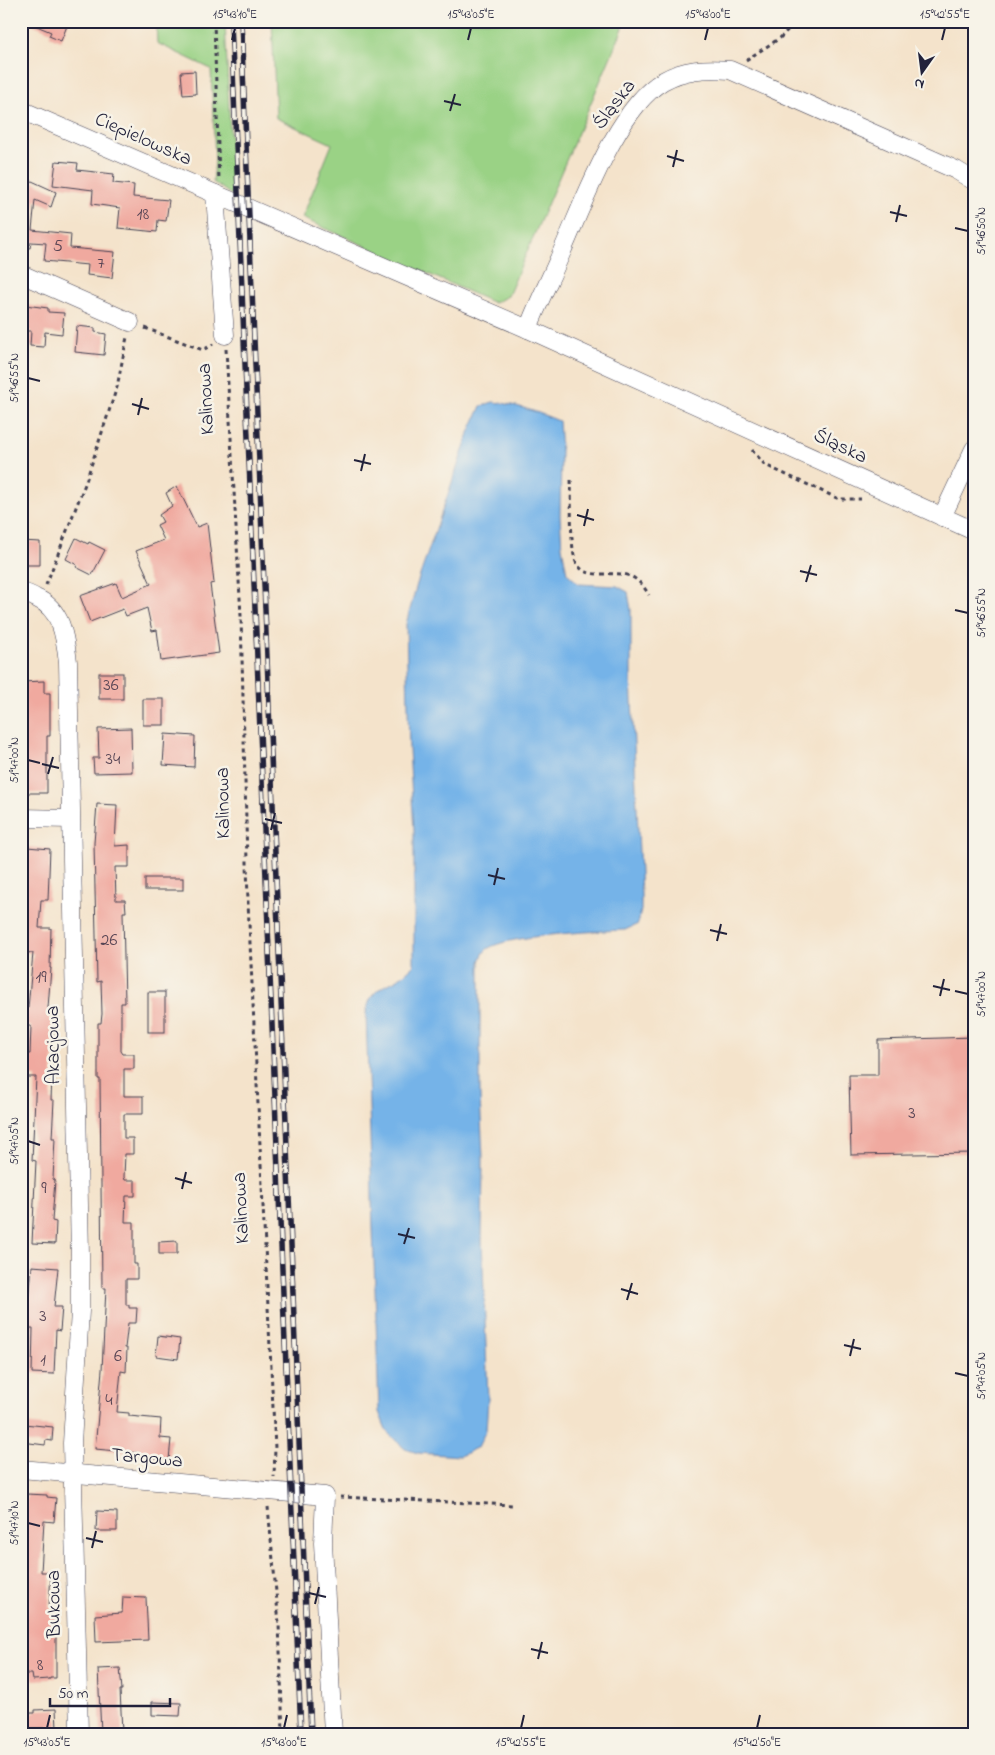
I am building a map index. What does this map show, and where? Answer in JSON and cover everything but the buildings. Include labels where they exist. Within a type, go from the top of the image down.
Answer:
[{"type":"street","name":"Śląska","points":[[528,329],[587,193],[626,119],[646,95],[663,81],[688,71],[709,68],[730,70],[956,170],[974,181]]},
{"type":"street","name":"Ciepielowska","points":[[21,110],[249,209]]},
{"type":"street","points":[[215,194],[225,336]]},
{"type":"street","name":"Śląska","points":[[249,209],[528,329],[974,531]]},
{"type":"street","points":[[21,274],[130,322]]},
{"type":"street","points":[[942,517],[974,448]]},
{"type":"street","points":[[21,592],[40,599]]},
{"type":"street","name":"Akacjowa","points":[[40,599],[58,617],[65,636],[68,662],[80,1265],[80,1311],[72,1443],[73,1474]]},
{"type":"street","points":[[21,818],[70,818]]},
{"type":"street","name":"Targowa","points":[[21,1469],[325,1496]]},
{"type":"street","name":"Bukowa","points":[[73,1474],[80,1734]]},
{"type":"street","points":[[325,1496],[323,1543],[333,1734]]},
{"type":"path","points":[[214,21],[220,178],[215,194]]},
{"type":"path","points":[[737,62],[747,60],[780,38],[796,21]]},
{"type":"path","points":[[40,599],[85,484],[117,387],[130,322]]},
{"type":"path","name":"Kalinowa","points":[[130,322],[203,350],[225,336],[241,616],[248,903],[275,1448],[275,1471],[267,1499],[279,1624],[283,1734]]},
{"type":"path","points":[[571,480],[573,550],[576,563],[583,571],[589,574],[614,573],[632,577],[643,586],[649,595]]},
{"type":"path","points":[[325,1496],[512,1505]]},
{"type":"green space","points":[[156,21],[225,21],[233,196],[213,182],[215,160],[211,69],[157,43]]},
{"type":"green space","points":[[272,21],[626,21],[508,296],[494,303],[302,218],[332,144],[276,118]]},
{"type":"water","points":[[493,402],[518,407],[559,421],[561,451],[560,516],[562,547],[567,573],[579,584],[617,586],[628,592],[631,610],[631,679],[641,910],[638,924],[625,930],[551,935],[509,941],[485,951],[480,962],[480,1097],[483,1158],[482,1240],[488,1399],[486,1430],[478,1447],[460,1456],[418,1453],[405,1449],[387,1432],[379,1412],[366,1013],[370,1000],[376,991],[398,979],[414,965],[414,830],[409,749],[406,624],[417,584],[469,433],[481,406]]},
{"type":"railway","points":[[231,21],[301,1734]]},
{"type":"railway","points":[[241,21],[311,1734]]}]
